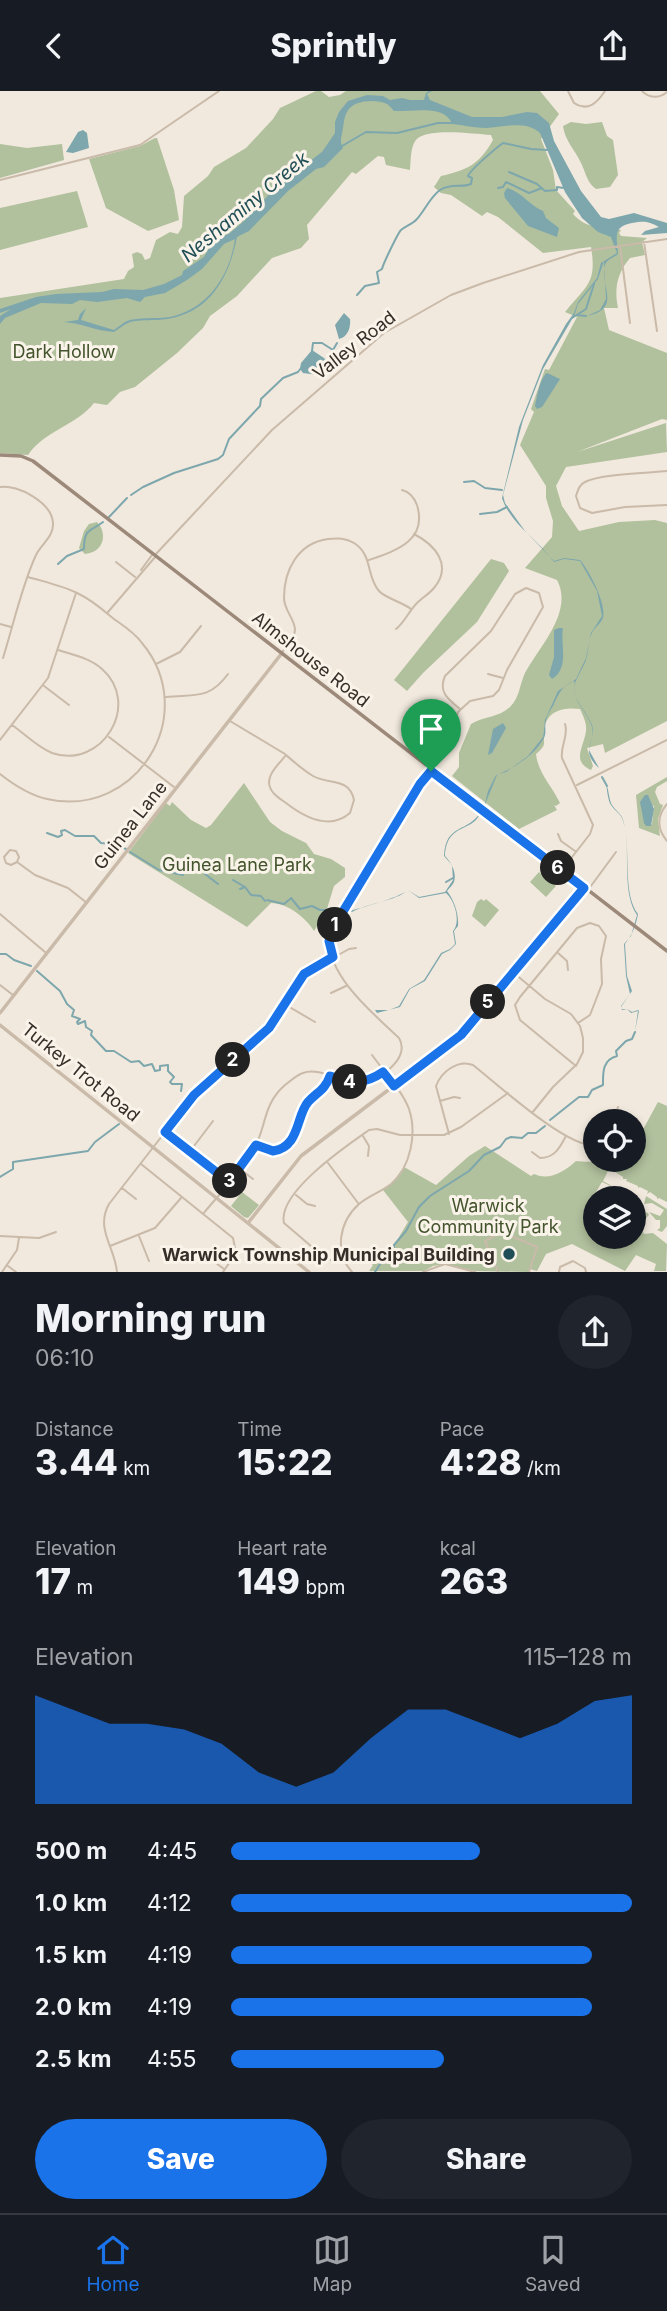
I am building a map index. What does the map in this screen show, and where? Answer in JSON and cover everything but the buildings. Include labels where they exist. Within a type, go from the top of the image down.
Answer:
[{"type":"main road","name":"Almshouse Road","points":[[0,455],[21,456],[33,461],[667,951]]},
{"type":"street","points":[[0,180],[140,145],[219,91]]},
{"type":"street","points":[[568,91],[574,103],[585,107],[596,104],[605,91]]},
{"type":"street","points":[[642,91],[656,97],[667,92]]},
{"type":"street","name":"Valley Road","points":[[107,613],[154,555],[272,430],[383,333],[464,289],[579,251],[667,239]]},
{"type":"street","points":[[644,241],[657,331]]},
{"type":"street","points":[[619,245],[630,323]]},
{"type":"street","points":[[667,471],[634,473],[589,481],[580,486],[576,496],[578,505],[590,513],[625,507],[667,505]]},
{"type":"street","points":[[0,487],[22,489],[47,508],[53,518],[51,534],[37,554],[28,577],[3,658]]},
{"type":"street","points":[[368,560],[402,547],[414,534],[418,521],[417,507],[411,495],[402,490]]},
{"type":"street","points":[[396,629],[411,609],[434,588],[441,569],[433,546],[414,534]]},
{"type":"street","points":[[282,653],[295,633],[284,595],[290,567],[300,552],[317,541],[340,538],[357,545],[368,560],[379,591],[411,609]]},
{"type":"street","points":[[116,562],[136,577]]},
{"type":"street","points":[[0,774],[32,794],[47,799],[71,802],[111,792],[127,782],[144,764],[159,738],[164,717],[165,698],[155,664],[140,640],[76,592],[28,577]]},
{"type":"street","points":[[203,1214],[256,1145],[269,1104],[278,1091],[302,1073],[312,1072],[360,1083],[383,1072],[401,1056],[401,1041],[354,996],[347,985],[333,957],[329,941],[333,928],[444,749],[460,709],[470,701],[495,694],[501,687],[543,610],[542,598],[531,589],[523,589],[515,594],[491,631],[445,676],[443,693],[460,709]]},
{"type":"street","points":[[0,740],[50,674],[76,592]]},
{"type":"street","points":[[0,624],[12,628]]},
{"type":"street","points":[[155,664],[183,649],[201,625]]},
{"type":"street","points":[[12,725],[44,748],[60,755],[84,753],[108,736],[119,710],[111,679],[92,661],[58,650]]},
{"type":"street","name":"Guinea Lane","points":[[0,1013],[282,653]]},
{"type":"street","points":[[165,698],[212,691],[228,674]]},
{"type":"street","points":[[488,674],[503,679]]},
{"type":"street","points":[[43,685],[69,705]]},
{"type":"street","points":[[230,720],[286,755],[314,777],[347,786],[354,800],[350,813],[337,820],[310,820],[274,794],[269,784],[270,776],[286,755]]},
{"type":"street","points":[[561,871],[590,834],[593,823],[561,755],[567,733],[565,725]]},
{"type":"street","points":[[108,736],[176,789]]},
{"type":"street","points":[[428,737],[447,743]]},
{"type":"street","points":[[576,786],[667,740]]},
{"type":"street","points":[[667,804],[659,823],[661,833],[667,841]]},
{"type":"street","points":[[558,834],[575,852]]},
{"type":"street","points":[[6,852],[16,852],[19,857],[17,862],[11,865],[6,863],[6,852]]},
{"type":"street","points":[[248,1223],[301,1156],[461,1035],[616,852]]},
{"type":"street","points":[[17,862],[35,875],[68,888],[87,903]]},
{"type":"street","points":[[0,915],[47,954]]},
{"type":"street","points":[[576,1066],[518,1017],[516,1002],[582,924],[594,923],[605,933],[606,941],[601,959],[602,984],[590,1015],[578,1023]]},
{"type":"street","points":[[117,1272],[104,1230],[103,1218],[109,1204],[194,1095],[269,1028],[304,974],[349,949],[356,949]]},
{"type":"street","points":[[557,953],[567,961],[568,970]]},
{"type":"street","points":[[513,972],[545,999],[568,1011],[578,1023],[583,1035],[584,1046],[576,1066],[553,1087],[532,1113]]},
{"type":"street","points":[[0,985],[14,995]]},
{"type":"street","points":[[331,993],[347,985]]},
{"type":"street","points":[[284,1004],[315,1022]]},
{"type":"street","name":"Turkey Trot Road","points":[[0,1025],[309,1272]]},
{"type":"street","points":[[352,1272],[343,1259],[341,1235],[359,1204],[389,1186],[400,1175],[409,1154],[411,1135],[408,1108],[372,1055]]},
{"type":"street","points":[[449,1134],[436,1089],[439,1079],[456,1065],[465,1062],[474,1065],[532,1113],[583,1144]]},
{"type":"street","points":[[256,1145],[273,1151],[284,1146],[298,1129],[306,1104],[324,1089],[330,1076]]},
{"type":"street","points":[[343,1259],[327,1259],[286,1226],[283,1213],[310,1175],[362,1135],[377,1129],[437,1137],[449,1134],[508,1093]]},
{"type":"street","points":[[439,1102],[454,1097],[460,1098]]},
{"type":"street","points":[[190,1151],[213,1121]]},
{"type":"street","points":[[165,1132],[229,1182]]},
{"type":"street","points":[[362,1135],[369,1146],[368,1156]]},
{"type":"street","points":[[532,1152],[540,1158],[551,1156],[557,1152],[567,1135]]},
{"type":"street","points":[[327,1162],[359,1204]]},
{"type":"street","points":[[140,1164],[235,1241],[236,1255],[224,1271],[201,1252]]},
{"type":"street","points":[[239,1168],[253,1179]]},
{"type":"street","points":[[121,1188],[136,1199]]},
{"type":"street","points":[[295,1194],[307,1204],[315,1206]]},
{"type":"street","points":[[110,1246],[159,1224],[181,1197]]},
{"type":"street","points":[[0,1235],[39,1238],[57,1232]]},
{"type":"street","points":[[498,1272],[485,1241],[502,1232],[537,1247],[530,1270],[536,1272]]},
{"type":"street","points":[[139,1235],[149,1261]]},
{"type":"street","points":[[2,1272],[17,1250],[19,1237]]},
{"type":"street","points":[[559,1272],[560,1267],[573,1261],[585,1268],[586,1272]]},
{"type":"street","points":[[424,1272],[445,1264],[475,1272]]},
{"type":"street","points":[[7,1265],[16,1272]]},
{"type":"green space","name":"Dark Hollow","points":[[316,91],[329,97],[346,91],[540,91],[559,114],[541,139],[553,170],[556,190],[575,211],[573,214],[584,223],[595,227],[621,230],[621,236],[647,238],[642,242],[645,255],[630,258],[619,275],[616,294],[618,308],[604,308],[609,330],[667,353],[667,420],[662,419],[577,452],[666,423],[667,452],[566,467],[556,486],[562,506],[579,531],[619,522],[655,520],[667,523],[667,721],[605,753],[603,744],[587,748],[593,766],[591,770],[580,758],[586,728],[580,709],[563,709],[553,714],[544,729],[544,745],[536,754],[542,773],[560,803],[554,805],[557,810],[519,829],[452,776],[459,767],[459,753],[471,724],[510,707],[518,695],[525,673],[558,617],[561,592],[557,580],[525,568],[552,537],[553,521],[546,498],[546,486],[520,445],[534,412],[531,409],[545,369],[549,370],[577,317],[565,312],[588,283],[593,259],[591,247],[543,253],[498,217],[487,212],[482,216],[434,187],[441,176],[465,169],[477,161],[493,140],[491,135],[453,132],[424,135],[415,141],[410,170],[386,165],[384,157],[378,156],[356,174],[352,172],[307,225],[309,239],[301,248],[272,258],[237,296],[210,316],[203,328],[177,353],[135,387],[120,392],[107,405],[94,403],[79,417],[43,440],[28,455],[0,453],[0,298],[124,279],[134,267],[132,254],[142,254],[145,260],[150,258],[156,240],[170,232],[178,234],[182,227],[184,196],[208,176],[214,167],[246,148],[280,108]]},
{"type":"green space","points":[[571,122],[602,122],[607,136],[613,140],[618,175],[610,187],[596,189],[589,181],[564,131],[563,126]]},
{"type":"green space","points":[[155,138],[174,190],[179,220],[148,231],[106,208],[89,159],[140,146]]},
{"type":"green space","points":[[0,144],[27,148],[62,144],[64,160],[0,178]]},
{"type":"green space","points":[[77,191],[88,227],[0,250],[0,208]]},
{"type":"green space","points":[[97,522],[102,531],[102,542],[96,550],[85,554],[79,548],[84,531],[89,524]]},
{"type":"green space","points":[[491,559],[504,563],[509,571],[477,622],[407,691],[394,680]]},
{"type":"green space","points":[[667,777],[667,781],[657,787],[655,792],[663,805],[658,819],[660,836],[639,828],[636,795]],"holes":[[[641,802],[654,806],[652,824],[646,826]]]},
{"type":"green space","name":"Guinea Lane Park","points":[[244,783],[270,822],[306,843],[314,854],[331,859],[345,868],[345,877],[334,886],[326,912],[314,931],[296,912],[271,903],[247,927],[128,853],[166,803],[170,806],[172,802],[191,820],[206,828]]},
{"type":"green space","points":[[539,872],[556,886],[546,897],[530,882]]},
{"type":"green space","points":[[486,899],[499,910],[485,927],[472,916],[477,902]]},
{"type":"green space","name":"Warwick Community Park","points":[[658,1102],[667,1106],[667,1202],[657,1199],[650,1192],[647,1194],[646,1186],[626,1181],[627,1179],[615,1172],[646,1172],[646,1124]]},
{"type":"green space","name":"Warwick Community Park","points":[[485,1146],[531,1176],[556,1174],[576,1161],[583,1162],[583,1172],[608,1172],[603,1181],[612,1186],[602,1182],[600,1186],[583,1186],[583,1249],[646,1249],[646,1234],[653,1233],[667,1244],[666,1271],[654,1271],[656,1264],[636,1255],[625,1271],[572,1244],[546,1254],[537,1271],[475,1271],[445,1264],[424,1271],[369,1271],[373,1265],[364,1257],[369,1250],[387,1257],[408,1222],[383,1190],[404,1167],[436,1185],[469,1156]]},
{"type":"green space","points":[[242,1192],[259,1205],[248,1218],[231,1206]]},
{"type":"green space","points":[[646,1196],[667,1209],[667,1226],[662,1232],[657,1230],[660,1228],[660,1220],[656,1220],[649,1212],[660,1216],[664,1210],[652,1203],[646,1204]]},
{"type":"water","points":[[432,91],[427,94],[430,100],[472,117],[537,113],[549,123],[554,141],[581,191],[601,217],[609,219],[634,213],[667,223],[667,233],[641,235],[659,227],[646,222],[621,227],[617,234],[618,254],[607,261],[604,270],[604,261],[617,253],[611,237],[598,232],[582,218],[565,192],[540,133],[522,125],[486,128],[452,124],[443,114],[435,111],[394,111],[383,102],[365,101],[354,105],[346,114],[341,138],[343,148],[324,167],[316,169],[288,191],[249,231],[237,237],[229,266],[223,279],[206,301],[195,309],[167,319],[132,322],[114,332],[64,322],[78,320],[86,308],[81,320],[114,330],[131,320],[170,317],[183,313],[215,289],[228,265],[235,239],[224,244],[202,269],[165,293],[145,297],[140,302],[127,298],[97,302],[80,300],[72,304],[41,303],[5,318],[0,324],[0,316],[11,309],[0,313],[0,309],[36,297],[114,289],[143,290],[182,275],[183,271],[204,257],[214,240],[230,233],[277,186],[322,152],[335,133],[339,112],[348,101],[367,95],[383,96],[390,100],[424,100],[426,93]]},
{"type":"water","points":[[83,130],[87,133],[89,148],[73,153],[66,152],[78,132]]},
{"type":"water","points":[[507,188],[543,211],[546,218],[559,228],[557,237],[528,226],[505,198]]},
{"type":"water","points":[[604,261],[598,279],[578,304],[543,369],[523,420],[503,495],[505,503],[527,533],[506,508],[502,498],[519,427],[543,365],[578,302],[597,278]]},
{"type":"water","points":[[605,282],[607,302],[604,308],[598,312],[587,316],[600,310],[606,299]]},
{"type":"water","points":[[344,313],[350,319],[350,325],[347,334],[339,339],[335,325]]},
{"type":"water","points":[[312,350],[324,358],[331,366],[330,370],[318,375],[303,373],[300,369],[301,363]]},
{"type":"water","points":[[547,373],[560,379],[542,407],[537,409],[535,406],[539,388]]},
{"type":"water","points":[[550,557],[554,561],[564,558],[580,560],[593,580],[603,607],[602,620],[592,633],[586,660],[574,686],[573,681],[586,658],[591,633],[602,616],[597,591],[580,561],[564,559],[554,562]]},
{"type":"water","points":[[563,628],[563,663],[558,674],[552,679],[549,675],[554,657],[554,630]]},
{"type":"water","points":[[565,686],[548,715],[545,736],[540,744],[530,755],[512,768],[528,756],[543,737],[545,720],[558,691]]},
{"type":"water","points":[[503,723],[506,728],[492,753],[488,755],[493,729]]},
{"type":"water","points":[[499,774],[484,807],[488,791],[496,775]]},
{"type":"water","points":[[648,795],[654,809],[651,826],[644,823],[640,802]]},
{"type":"water","points":[[481,811],[473,823],[450,837],[445,856],[451,864],[444,856],[449,838],[453,833],[476,818]]},
{"type":"water","points":[[452,866],[454,882],[447,891],[458,917],[458,926],[454,931],[456,944],[442,954],[425,981],[410,989],[400,1007],[390,1010],[399,1006],[409,989],[424,980],[441,953],[455,944],[453,931],[457,917],[446,893],[419,898],[408,890],[419,897],[445,892],[453,880]]},
{"type":"water","points":[[629,938],[625,944],[627,976],[632,991],[630,994],[626,976],[624,944]]},
{"type":"waterway","points":[[342,146],[366,132],[397,133],[438,123],[452,123]]},
{"type":"waterway","points":[[357,295],[365,286],[379,283],[377,272],[382,269],[399,232],[416,220],[440,190],[471,184],[472,178],[468,176],[470,173],[503,143],[547,150]]},
{"type":"waterway","points":[[509,172],[537,184],[545,191],[564,188]]},
{"type":"waterway","points":[[498,188],[503,187],[506,182],[529,193],[542,188]]},
{"type":"waterway","points":[[572,318],[586,309],[594,284]]},
{"type":"waterway","points":[[577,315],[586,316]]},
{"type":"waterway","points":[[312,351],[313,343],[322,343],[333,350],[337,343]]},
{"type":"waterway","points":[[131,495],[174,473],[218,459],[223,455],[229,439],[260,406],[261,399],[283,378],[301,368]]},
{"type":"waterway","points":[[464,482],[474,481],[485,488],[502,490]]},
{"type":"waterway","points":[[109,517],[127,498]]},
{"type":"waterway","points":[[480,514],[497,512],[507,507]]},
{"type":"waterway","points":[[58,564],[67,556],[84,549],[87,534],[103,522]]},
{"type":"waterway","points":[[602,777],[607,786]]},
{"type":"waterway","points":[[47,833],[58,837],[62,835],[61,831],[65,830],[75,836],[94,836],[101,843],[126,849]]},
{"type":"waterway","points":[[130,852],[159,870],[183,875]]},
{"type":"waterway","points":[[205,874],[218,884]]},
{"type":"waterway","points":[[446,882],[453,878]]},
{"type":"waterway","points":[[233,880],[245,887],[251,895],[261,896],[265,901]]},
{"type":"waterway","points":[[240,889],[245,887]]},
{"type":"waterway","points":[[291,898],[300,909],[312,906],[320,910],[331,910]]},
{"type":"waterway","points":[[267,900],[284,904],[290,899]]},
{"type":"waterway","points":[[0,954],[6,954],[31,966]]},
{"type":"waterway","points":[[37,971],[60,991],[74,1010],[72,1016],[80,1019],[78,1024],[85,1021],[86,1027],[92,1031],[91,1035],[106,1051],[114,1051],[131,1062],[139,1061],[144,1066],[152,1064],[155,1071],[160,1070],[160,1066],[168,1065],[168,1071],[174,1077],[170,1082],[182,1084],[181,1091]]},
{"type":"waterway","points":[[550,1120],[579,1097],[588,1097],[592,1090],[603,1085],[606,1064],[617,1056],[616,1051],[632,1039],[635,1032]]},
{"type":"waterway","points":[[0,1177],[13,1169],[13,1162],[88,1151],[95,1142],[119,1124]]},
{"type":"waterway","points":[[375,1272],[384,1258],[394,1254],[394,1245],[406,1231],[419,1207],[430,1196],[469,1171],[484,1155],[500,1147],[506,1139],[522,1138],[545,1126]]},
{"type":"place","name":"Warwick Township Municipal Building","points":[[509,1254]]},
{"type":"route","points":[[431,771],[584,888],[453,1042],[394,1086],[383,1072],[360,1083],[330,1076],[324,1089],[306,1104],[298,1129],[284,1146],[270,1151],[256,1145],[229,1182],[165,1132],[194,1095],[269,1028],[301,977],[333,957],[329,941],[333,928],[420,784],[431,771]]},
{"type":"water label","name":"Neshaminy Creek","points":[[245,207]]}]
